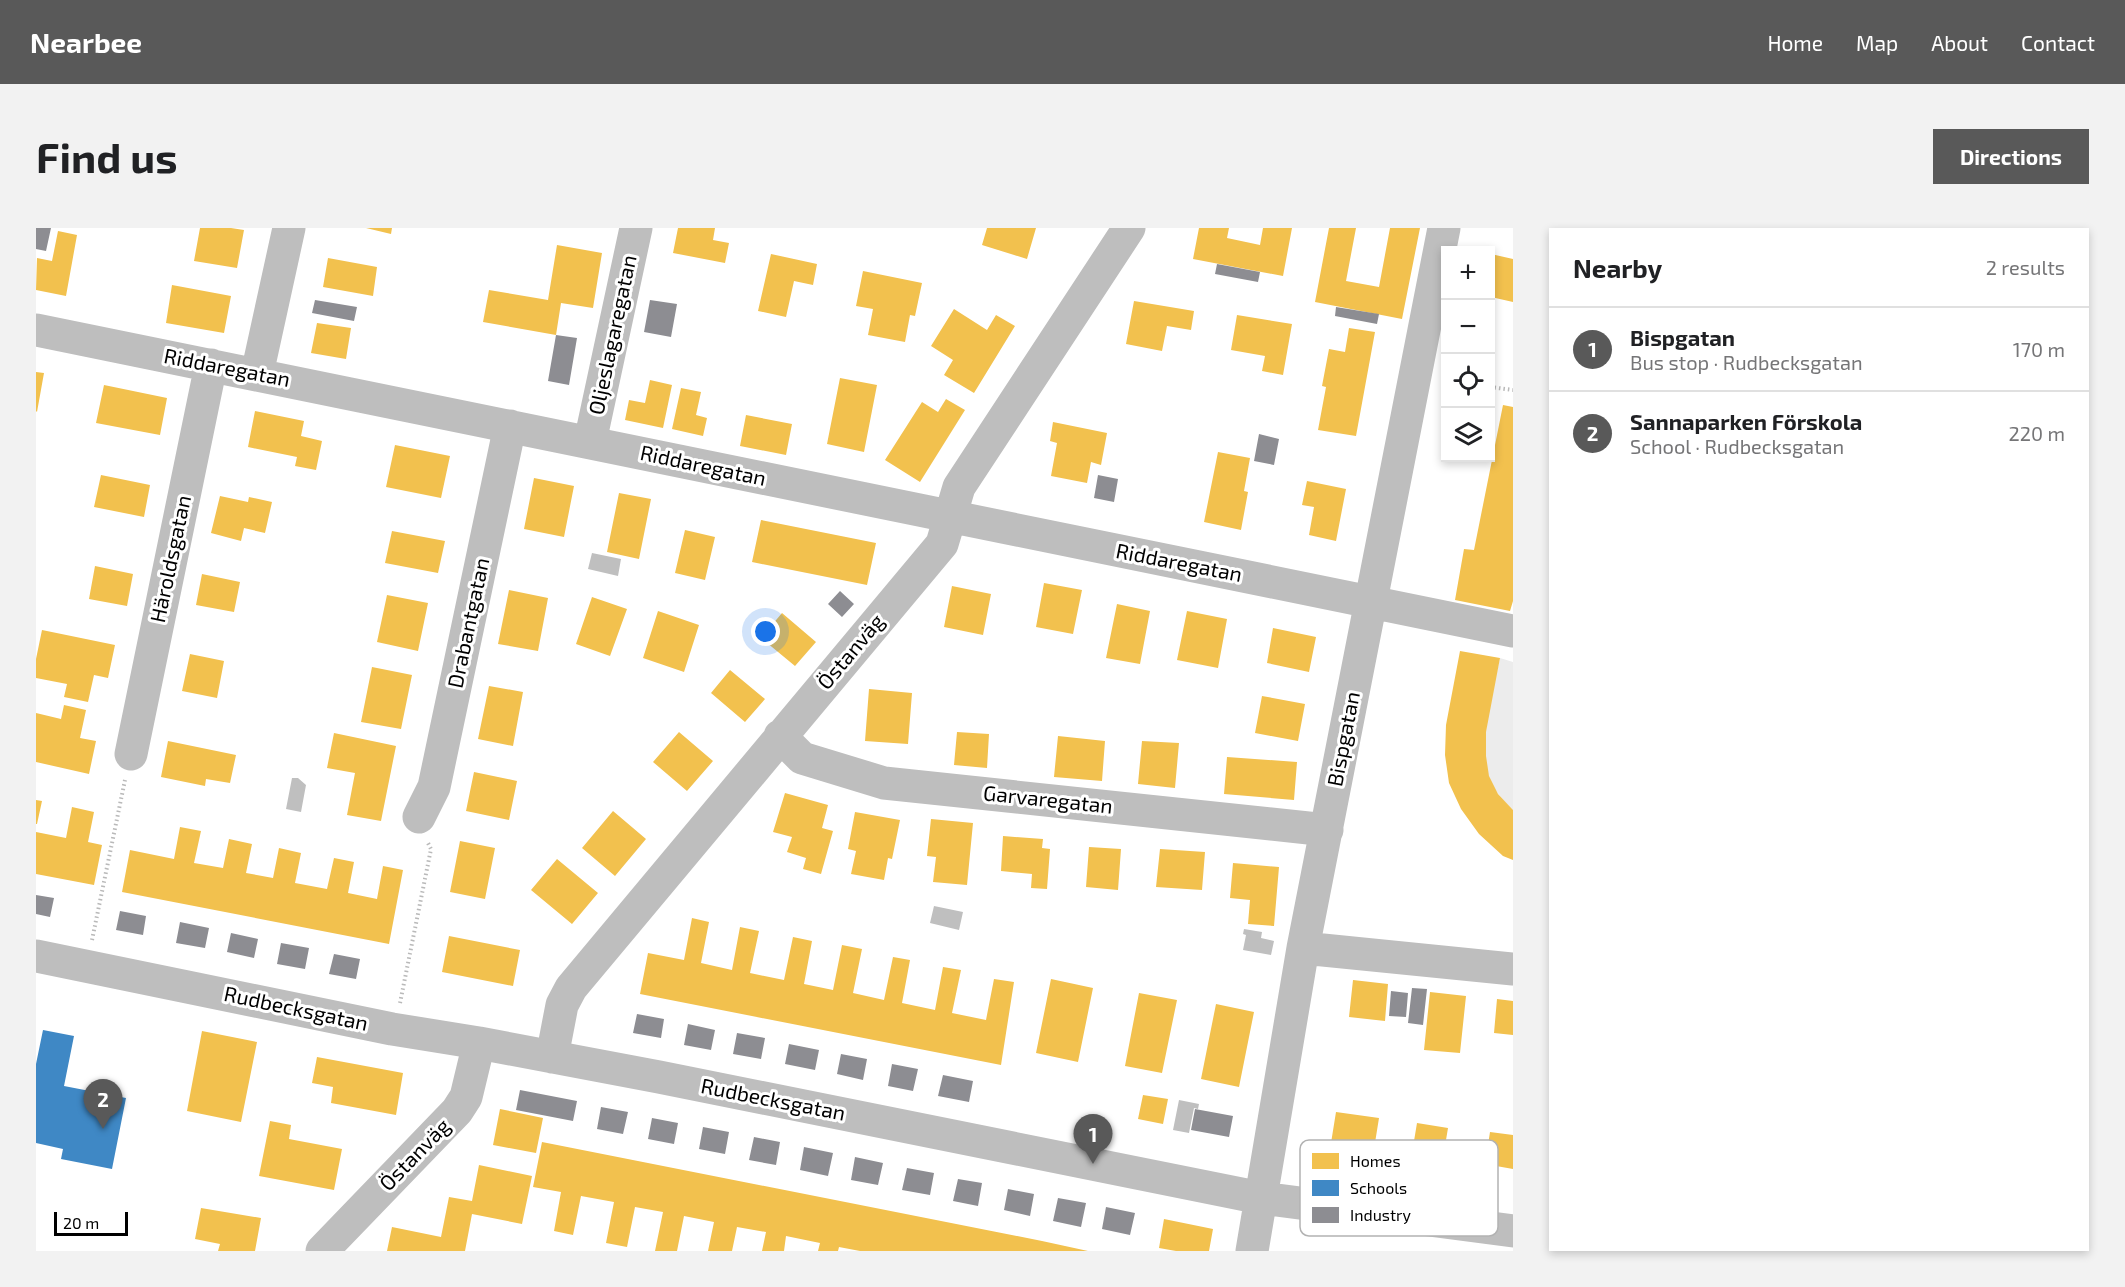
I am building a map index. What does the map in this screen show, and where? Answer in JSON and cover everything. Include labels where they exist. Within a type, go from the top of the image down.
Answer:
[{"type":"street","points":[[257,374],[289,228]]},
{"type":"street","name":"Oljeslagaregatan","points":[[590,442],[636,228]]},
{"type":"street","name":"Östanväg","points":[[552,1057],[562,1005],[571,988],[942,544],[959,487],[1129,228]]},
{"type":"street","name":"Bispgatan","points":[[1252,1251],[1303,948],[1444,228]]},
{"type":"street","name":"Riddaregatan","points":[[36,330],[1513,631]]},
{"type":"street","name":"Häroldsgatan","points":[[131,754],[211,365]]},
{"type":"street","name":"Drabantgatan","points":[[419,817],[434,787],[510,426]]},
{"type":"street","name":"Garvaregatan","points":[[780,736],[802,758],[884,783],[1327,831]]},
{"type":"street","points":[[1303,948],[1513,969]]},
{"type":"street","name":"Rudbecksgatan","points":[[36,956],[392,1029],[552,1057],[1261,1198],[1300,1203]]},
{"type":"street","name":"Östanväg","points":[[322,1251],[457,1111],[466,1097],[479,1043]]},
{"type":"street","name":"Rudbecksgatan","points":[[1498,1230],[1513,1232]]},
{"type":"path","points":[[1495,388],[1513,390]]},
{"type":"path","points":[[92,941],[131,754]]},
{"type":"path","points":[[400,1004],[431,849],[419,817]]},
{"type":"shaded area","points":[[592,553],[621,559],[618,576],[588,569]]},
{"type":"shaded area","points":[[1500,658],[1513,662],[1513,810],[1493,787],[1486,763],[1488,718]]},
{"type":"shaded area","points":[[292,778],[298,778],[306,785],[301,812],[286,809]]},
{"type":"shaded area","points":[[934,906],[963,912],[959,930],[930,923]]},
{"type":"shaded area","points":[[1244,929],[1262,932],[1261,938],[1274,941],[1271,955],[1243,950],[1246,935],[1243,934]]},
{"type":"shaded area","points":[[1179,1100],[1199,1104],[1198,1109],[1194,1108],[1189,1133],[1173,1130]]},
{"type":"building: Homes","points":[[200,228],[244,230],[237,268],[194,261]]},
{"type":"building: Homes","points":[[366,228],[392,228],[391,234]]},
{"type":"building: Homes","points":[[678,228],[715,228],[713,240],[729,243],[725,263],[673,253]]},
{"type":"building: Homes","points":[[987,228],[1036,228],[1027,259],[982,245]]},
{"type":"building: Homes","points":[[1199,228],[1229,228],[1227,238],[1260,245],[1263,228],[1292,228],[1283,276],[1193,259]]},
{"type":"building: Homes","points":[[1329,228],[1356,228],[1346,281],[1379,287],[1390,228],[1420,228],[1402,319],[1315,302]]},
{"type":"building: Homes","points":[[58,231],[77,235],[66,296],[36,290],[37,258],[52,261]]},
{"type":"building: Homes","points":[[557,245],[602,253],[593,308],[561,303],[556,335],[483,322],[489,290],[548,300]]},
{"type":"building: Homes","points":[[771,254],[817,264],[813,285],[794,281],[786,317],[758,311]]},
{"type":"building: Homes","points":[[1495,255],[1513,259],[1513,302],[1495,298]]},
{"type":"building: Homes","points":[[328,258],[377,267],[373,296],[323,287]]},
{"type":"building: Homes","points":[[863,271],[922,283],[915,316],[910,315],[905,342],[868,335],[873,309],[856,306]]},
{"type":"building: Homes","points":[[172,285],[231,296],[224,333],[166,323]]},
{"type":"building: Homes","points":[[1134,301],[1194,311],[1191,330],[1167,326],[1162,351],[1126,344]]},
{"type":"building: Homes","points":[[954,309],[987,330],[996,315],[1015,326],[974,393],[944,375],[953,360],[931,346]]},
{"type":"building: Homes","points":[[1237,315],[1292,324],[1283,375],[1262,371],[1265,356],[1231,350]]},
{"type":"building: Homes","points":[[317,323],[351,328],[346,359],[311,353]]},
{"type":"building: Homes","points":[[1349,328],[1375,332],[1356,436],[1318,430],[1326,387],[1322,386],[1329,349],[1345,352]]},
{"type":"building: Homes","points":[[36,372],[44,373],[37,412],[36,411]]},
{"type":"building: Homes","points":[[840,378],[877,385],[864,452],[827,444]]},
{"type":"building: Homes","points":[[650,380],[672,385],[663,428],[625,420],[629,400],[645,403]]},
{"type":"building: Homes","points":[[104,385],[167,398],[160,435],[96,423]]},
{"type":"building: Homes","points":[[681,388],[701,392],[696,415],[707,418],[703,436],[672,429]]},
{"type":"building: Homes","points":[[946,399],[965,410],[920,482],[885,460],[922,402],[938,412]]},
{"type":"building: Homes","points":[[1503,405],[1513,407],[1513,601],[1510,611],[1455,600],[1464,549],[1474,550],[1492,462],[1495,462],[1495,445]]},
{"type":"building: Homes","points":[[255,411],[304,421],[301,436],[322,441],[316,470],[295,466],[297,457],[248,447]]},
{"type":"building: Homes","points":[[746,415],[792,424],[786,455],[740,446]]},
{"type":"building: Homes","points":[[1053,422],[1107,433],[1101,465],[1091,462],[1087,483],[1051,476],[1057,443],[1050,441]]},
{"type":"building: Homes","points":[[395,445],[450,456],[441,498],[386,487]]},
{"type":"building: Homes","points":[[1218,452],[1250,458],[1244,491],[1248,492],[1241,530],[1204,522]]},
{"type":"building: Homes","points":[[101,475],[150,485],[144,517],[94,507]]},
{"type":"building: Homes","points":[[534,478],[574,486],[564,537],[524,529]]},
{"type":"building: Homes","points":[[1307,481],[1346,489],[1336,541],[1309,535],[1314,507],[1302,505]]},
{"type":"building: Homes","points":[[619,493],[651,499],[639,559],[607,552]]},
{"type":"building: Homes","points":[[220,496],[248,502],[249,497],[272,502],[265,533],[244,528],[241,541],[211,533]]},
{"type":"building: Homes","points":[[761,520],[876,543],[867,585],[752,562]]},
{"type":"building: Homes","points":[[685,530],[715,537],[705,580],[675,573]]},
{"type":"building: Homes","points":[[392,531],[445,541],[438,573],[385,563]]},
{"type":"building: Homes","points":[[95,566],[133,574],[127,606],[89,599]]},
{"type":"building: Homes","points":[[202,574],[240,582],[234,612],[196,605]]},
{"type":"building: Homes","points":[[1044,583],[1082,590],[1073,634],[1036,627]]},
{"type":"building: Homes","points":[[952,586],[991,594],[983,635],[944,627]]},
{"type":"building: Homes","points":[[509,590],[548,598],[538,651],[498,644]]},
{"type":"building: Homes","points":[[387,595],[428,603],[418,651],[377,642]]},
{"type":"building: Homes","points":[[592,597],[627,609],[610,656],[576,644]]},
{"type":"building: Homes","points":[[1117,604],[1150,611],[1140,664],[1106,658]]},
{"type":"building: Homes","points":[[658,611],[699,625],[684,672],[643,658]]},
{"type":"building: Homes","points":[[1187,611],[1227,619],[1218,668],[1177,660]]},
{"type":"building: Homes","points":[[782,613],[816,642],[795,666],[761,638]]},
{"type":"building: Homes","points":[[1273,628],[1316,637],[1309,672],[1267,663]]},
{"type":"building: Homes","points":[[42,630],[115,645],[108,678],[94,675],[88,702],[64,697],[67,684],[36,678],[36,659]]},
{"type":"building: Homes","points":[[1460,651],[1500,658],[1486,732],[1486,756],[1489,776],[1498,794],[1513,810],[1513,860],[1503,856],[1479,834],[1461,809],[1449,783],[1445,755],[1446,725]]},
{"type":"building: Homes","points":[[190,654],[224,661],[217,698],[182,691]]},
{"type":"building: Homes","points":[[372,667],[412,675],[401,729],[361,722]]},
{"type":"building: Homes","points":[[730,670],[765,699],[745,722],[711,693]]},
{"type":"building: Homes","points":[[489,686],[523,692],[513,746],[478,739]]},
{"type":"building: Homes","points":[[869,689],[912,693],[908,744],[865,741]]},
{"type":"building: Homes","points":[[1262,696],[1305,704],[1298,741],[1255,733]]},
{"type":"building: Homes","points":[[64,705],[86,710],[80,738],[96,741],[89,774],[36,762],[36,713],[61,719]]},
{"type":"building: Homes","points":[[679,732],[713,761],[687,791],[653,762]]},
{"type":"building: Homes","points":[[957,732],[989,734],[987,768],[954,765]]},
{"type":"building: Homes","points":[[334,733],[396,746],[381,821],[347,815],[355,773],[327,768]]},
{"type":"building: Homes","points":[[1058,736],[1105,741],[1102,781],[1054,777]]},
{"type":"building: Homes","points":[[168,741],[236,755],[230,783],[206,779],[205,786],[161,777]]},
{"type":"building: Homes","points":[[1142,741],[1179,743],[1175,788],[1138,784]]},
{"type":"building: Homes","points":[[1227,757],[1297,762],[1294,800],[1224,794]]},
{"type":"building: Homes","points":[[474,772],[517,781],[509,820],[466,811]]},
{"type":"building: Homes","points":[[785,793],[828,805],[822,828],[833,831],[821,874],[803,869],[806,858],[787,852],[792,837],[773,832]]},
{"type":"building: Homes","points":[[36,800],[42,801],[37,824],[36,824]]},
{"type":"building: Homes","points":[[72,807],[94,812],[88,842],[102,845],[94,885],[36,874],[36,832],[66,838]]},
{"type":"building: Homes","points":[[613,811],[646,839],[615,876],[582,848]]},
{"type":"building: Homes","points":[[855,812],[900,820],[892,859],[888,858],[884,880],[851,874],[856,851],[848,849]]},
{"type":"building: Homes","points":[[931,819],[973,823],[967,885],[933,882],[936,857],[927,856]]},
{"type":"building: Homes","points":[[180,827],[201,831],[194,863],[223,868],[229,839],[252,844],[246,873],[273,878],[279,848],[301,853],[295,883],[327,889],[334,858],[354,862],[348,893],[377,899],[383,866],[403,870],[389,944],[122,892],[130,850],[174,859]]},
{"type":"building: Homes","points":[[1003,836],[1043,839],[1042,848],[1050,849],[1047,889],[1031,888],[1032,874],[1001,871]]},
{"type":"building: Homes","points":[[460,841],[495,848],[485,899],[450,892]]},
{"type":"building: Homes","points":[[1089,847],[1121,849],[1118,890],[1086,887]]},
{"type":"building: Homes","points":[[1160,849],[1205,852],[1202,890],[1156,887]]},
{"type":"building: Homes","points":[[557,859],[598,893],[572,924],[531,890]]},
{"type":"building: Homes","points":[[1233,863],[1279,867],[1274,926],[1248,924],[1250,900],[1230,898]]},
{"type":"building: Homes","points":[[692,918],[709,922],[701,963],[732,970],[740,927],[759,931],[750,973],[784,980],[793,937],[812,941],[804,984],[833,990],[842,945],[862,949],[853,993],[884,1000],[893,957],[910,960],[902,1003],[935,1010],[943,967],[961,970],[952,1013],[986,1020],[994,979],[1014,982],[1001,1065],[640,994],[648,953],[684,960]]},
{"type":"building: Homes","points":[[449,936],[520,950],[513,986],[442,972]]},
{"type":"building: Homes","points":[[1051,979],[1093,988],[1078,1062],[1036,1053]]},
{"type":"building: Homes","points":[[1353,980],[1388,984],[1385,1021],[1349,1017]]},
{"type":"building: Homes","points":[[1430,992],[1466,996],[1460,1053],[1424,1050]]},
{"type":"building: Homes","points":[[1139,993],[1177,1000],[1162,1073],[1125,1066]]},
{"type":"building: Homes","points":[[1497,999],[1513,1001],[1513,1035],[1494,1033]]},
{"type":"building: Homes","points":[[1216,1004],[1254,1012],[1239,1087],[1201,1079]]},
{"type":"building: Homes","points":[[202,1031],[257,1042],[241,1122],[187,1111]]},
{"type":"building: Homes","points":[[317,1057],[403,1073],[396,1115],[331,1103],[333,1087],[312,1083]]},
{"type":"building: Homes","points":[[1143,1095],[1168,1099],[1163,1124],[1138,1119]]},
{"type":"building: Homes","points":[[500,1109],[543,1118],[536,1153],[493,1145]]},
{"type":"building: Homes","points":[[1336,1112],[1379,1118],[1375,1140],[1331,1140]]},
{"type":"building: Homes","points":[[270,1121],[291,1125],[289,1139],[342,1149],[334,1190],[259,1176]]},
{"type":"building: Homes","points":[[1417,1123],[1448,1128],[1446,1140],[1414,1140]]},
{"type":"building: Homes","points":[[1490,1132],[1513,1135],[1513,1169],[1498,1166],[1498,1140],[1489,1140]]},
{"type":"building: Homes","points":[[542,1142],[1088,1251],[860,1251],[839,1247],[838,1251],[818,1251],[820,1243],[786,1236],[784,1251],[762,1251],[766,1232],[737,1227],[732,1251],[708,1251],[714,1222],[684,1216],[677,1251],[655,1251],[663,1212],[635,1207],[627,1247],[606,1243],[614,1202],[581,1196],[573,1235],[554,1231],[561,1192],[533,1187]]},
{"type":"building: Homes","points":[[479,1165],[532,1176],[522,1224],[472,1214],[465,1251],[387,1251],[392,1227],[441,1237],[449,1197],[472,1201]]},
{"type":"building: Homes","points":[[201,1208],[261,1218],[255,1251],[218,1251],[220,1244],[195,1239]]},
{"type":"building: Homes","points":[[1164,1219],[1213,1229],[1209,1251],[1176,1251],[1159,1248]]},
{"type":"building: Schools","points":[[43,1030],[74,1036],[64,1086],[126,1098],[112,1169],[61,1159],[63,1149],[36,1143],[36,1064]]},
{"type":"building: Industry","points":[[36,228],[51,228],[46,251],[36,249]]},
{"type":"building: Industry","points":[[1217,264],[1260,272],[1258,282],[1215,274]]},
{"type":"building: Industry","points":[[315,300],[357,307],[354,321],[312,313]]},
{"type":"building: Industry","points":[[650,300],[677,304],[671,337],[644,332]]},
{"type":"building: Industry","points":[[1336,307],[1379,314],[1377,324],[1335,316]]},
{"type":"building: Industry","points":[[556,335],[577,338],[569,385],[548,381]]},
{"type":"building: Industry","points":[[1259,434],[1279,439],[1274,465],[1254,461]]},
{"type":"building: Industry","points":[[1098,475],[1118,479],[1114,502],[1094,498]]},
{"type":"building: Industry","points":[[840,591],[854,604],[842,617],[828,604]]},
{"type":"building: Industry","points":[[36,895],[54,898],[50,917],[36,914]]},
{"type":"building: Industry","points":[[120,911],[146,916],[143,935],[116,930]]},
{"type":"building: Industry","points":[[180,922],[209,928],[205,948],[176,943]]},
{"type":"building: Industry","points":[[231,933],[258,939],[254,958],[227,952]]},
{"type":"building: Industry","points":[[281,943],[309,948],[305,969],[277,964]]},
{"type":"building: Industry","points":[[334,954],[360,959],[356,979],[329,974]]},
{"type":"building: Industry","points":[[1412,988],[1427,989],[1423,1025],[1408,1023]]},
{"type":"building: Industry","points":[[1391,991],[1408,993],[1406,1017],[1389,1016]]},
{"type":"building: Industry","points":[[637,1014],[664,1019],[661,1038],[633,1033]]},
{"type":"building: Industry","points":[[688,1024],[715,1030],[711,1050],[684,1045]]},
{"type":"building: Industry","points":[[737,1033],[765,1038],[761,1059],[733,1054]]},
{"type":"building: Industry","points":[[789,1044],[819,1050],[815,1070],[785,1064]]},
{"type":"building: Industry","points":[[841,1054],[867,1059],[863,1080],[837,1074]]},
{"type":"building: Industry","points":[[892,1064],[918,1069],[913,1091],[888,1086]]},
{"type":"building: Industry","points":[[943,1075],[973,1081],[969,1102],[938,1096]]},
{"type":"building: Industry","points":[[520,1090],[577,1101],[573,1121],[516,1110]]},
{"type":"building: Industry","points":[[601,1107],[628,1112],[623,1134],[597,1129]]},
{"type":"building: Industry","points":[[1195,1109],[1233,1116],[1229,1137],[1191,1130]]},
{"type":"building: Industry","points":[[652,1118],[678,1123],[674,1144],[648,1139]]},
{"type":"building: Industry","points":[[703,1127],[729,1132],[725,1154],[699,1149]]},
{"type":"building: Industry","points":[[754,1137],[780,1142],[776,1165],[749,1160]]},
{"type":"building: Industry","points":[[804,1147],[833,1153],[828,1176],[800,1170]]},
{"type":"building: Industry","points":[[855,1157],[883,1163],[878,1185],[851,1180]]},
{"type":"building: Industry","points":[[907,1168],[934,1173],[930,1195],[902,1190]]},
{"type":"building: Industry","points":[[958,1179],[982,1183],[978,1206],[953,1201]]},
{"type":"building: Industry","points":[[1008,1189],[1034,1194],[1030,1216],[1004,1210]]},
{"type":"building: Industry","points":[[1058,1198],[1086,1203],[1081,1227],[1053,1221]]},
{"type":"building: Industry","points":[[1106,1207],[1135,1213],[1130,1235],[1102,1229]]},
{"type":"place","name":"Sannaparken Förskola","points":[[103,1129]]},
{"type":"place","name":"Bispgatan","points":[[1093,1164]]}]
